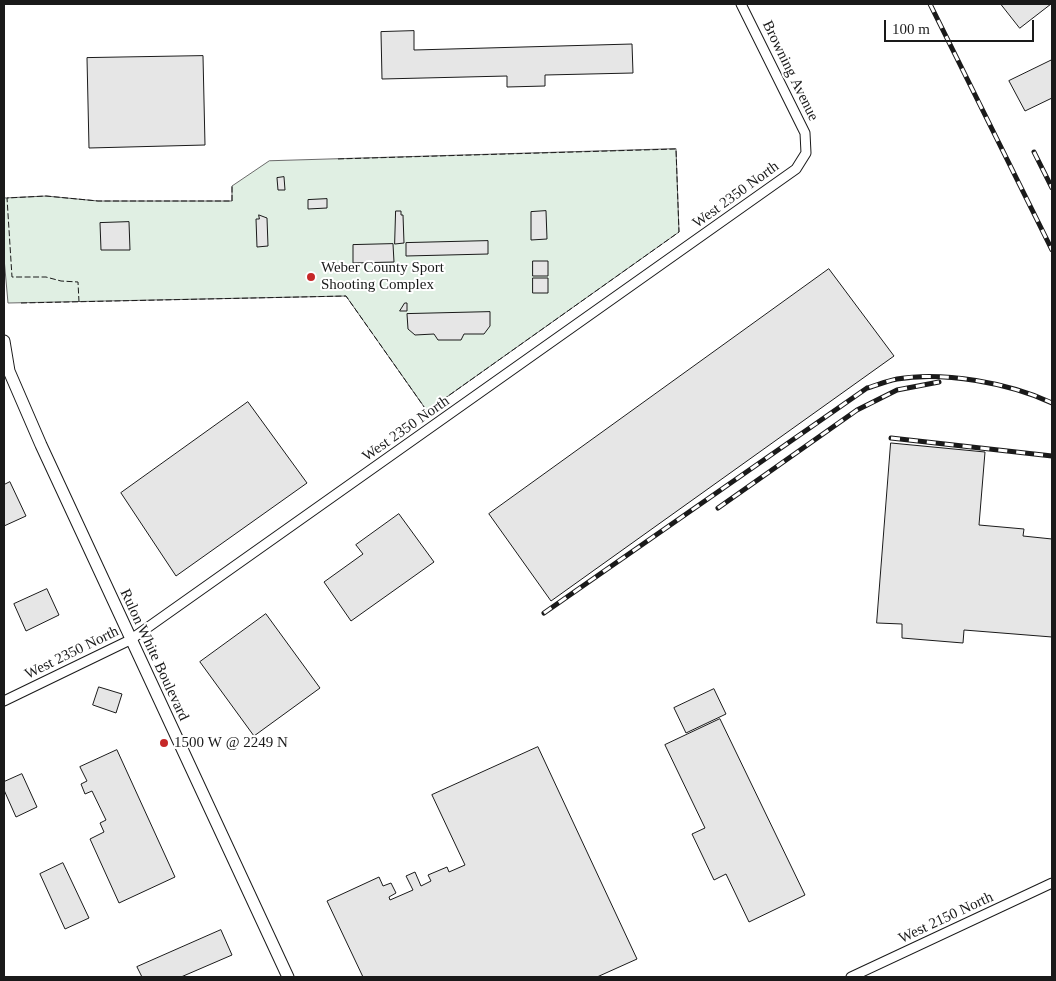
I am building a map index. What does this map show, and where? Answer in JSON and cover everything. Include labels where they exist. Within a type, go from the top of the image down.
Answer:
[{"type":"street","name":"Browning Avenue","points":[[741,4],[805,133],[806,153]]},
{"type":"street","name":"West 2350 North","points":[[4,701],[130,640],[762,194],[796,169],[806,153]]},
{"type":"street","name":"Rulon White Boulevard","points":[[4,341],[13,379],[130,640],[288,977]]},
{"type":"street","name":"West 2150 North","points":[[851,977],[1052,883]]},
{"type":"green space","name":"Weber County Sport Shooting Complex","points":[[676,149],[679,232],[427,411],[346,296],[8,303],[4,258],[4,198],[46,196],[98,201],[232,201],[232,186],[269,161]]},
{"type":"building","points":[[1001,4],[1051,4],[1020,28]]},
{"type":"building","points":[[414,31],[414,50],[632,44],[633,73],[545,75],[545,86],[507,87],[507,76],[382,79],[381,32]]},
{"type":"building","points":[[203,56],[205,145],[89,148],[87,58]]},
{"type":"building","points":[[1052,60],[1052,98],[1025,111],[1009,81]]},
{"type":"building","points":[[284,177],[285,190],[278,190],[277,178]]},
{"type":"building","points":[[327,199],[327,208],[308,209],[308,200]]},
{"type":"building","points":[[396,211],[401,211],[401,215],[403,215],[404,243],[395,244]]},
{"type":"building","points":[[546,211],[547,239],[531,240],[531,212]]},
{"type":"building","points":[[259,215],[267,218],[268,246],[257,247],[256,219],[259,219]]},
{"type":"building","points":[[129,222],[130,250],[101,250],[100,223]]},
{"type":"building","points":[[488,241],[488,254],[406,256],[406,243]]},
{"type":"building","points":[[393,244],[394,262],[353,263],[353,245]]},
{"type":"building","points":[[533,261],[548,261],[548,276],[533,276]]},
{"type":"building","points":[[829,269],[894,356],[551,601],[489,514]]},
{"type":"building","points":[[533,278],[548,278],[548,293],[533,293]]},
{"type":"building","points":[[405,303],[407,303],[407,311],[400,311]]},
{"type":"building","name":"Weber County Sport Shooting Complex","points":[[490,312],[490,326],[484,334],[464,334],[461,340],[438,340],[434,334],[415,335],[408,329],[407,314]]},
{"type":"building","points":[[248,402],[307,483],[176,576],[121,493]]},
{"type":"building","points":[[891,443],[985,452],[979,525],[1024,529],[1023,536],[1052,539],[1052,637],[964,630],[963,643],[902,638],[902,624],[877,623]]},
{"type":"building","points":[[10,482],[26,516],[4,526],[4,485]]},
{"type":"building","points":[[399,514],[434,562],[351,621],[324,582],[363,554],[356,545]]},
{"type":"building","points":[[47,589],[59,615],[26,631],[14,604]]},
{"type":"building","points":[[266,614],[320,688],[254,736],[200,662]]},
{"type":"building","points":[[99,687],[122,694],[116,713],[93,705]]},
{"type":"building","points":[[714,689],[726,714],[686,733],[674,708]]},
{"type":"building","points":[[720,719],[805,895],[749,922],[726,874],[714,880],[692,834],[705,828],[665,745]]},
{"type":"building","points":[[538,747],[637,959],[597,977],[363,977],[327,901],[379,877],[383,886],[391,883],[396,893],[389,897],[390,900],[413,890],[406,876],[415,872],[421,886],[431,881],[428,875],[447,867],[449,872],[465,865],[432,795]]},
{"type":"building","points":[[117,750],[175,877],[119,903],[90,839],[104,832],[100,823],[106,820],[92,791],[85,794],[81,784],[87,781],[80,767]]},
{"type":"building","points":[[22,774],[37,807],[16,817],[4,790],[4,782]]},
{"type":"building","points":[[63,863],[89,918],[65,929],[40,874]]},
{"type":"building","points":[[221,930],[232,955],[181,977],[142,977],[137,967]]},
{"type":"railway","points":[[930,4],[1052,250]]},
{"type":"railway","points":[[1034,152],[1052,188]]},
{"type":"railway","points":[[544,613],[867,388],[897,379],[915,377],[955,378],[1017,390],[1052,403]]},
{"type":"railway","points":[[718,508],[857,410],[897,390],[939,382]]},
{"type":"railway","points":[[891,438],[1052,456]]},
{"type":"fence","points":[[21,303],[346,296],[427,411],[679,232],[676,149],[336,159]]},
{"type":"fence","points":[[79,302],[78,282],[61,281],[46,277],[12,277],[7,198],[46,196],[98,201],[232,201],[232,186]]},
{"type":"place","name":"Weber County Sport Shooting Complex","points":[[311,277]]},
{"type":"place","name":"1500 W @ 2249 N","points":[[164,743]]}]
